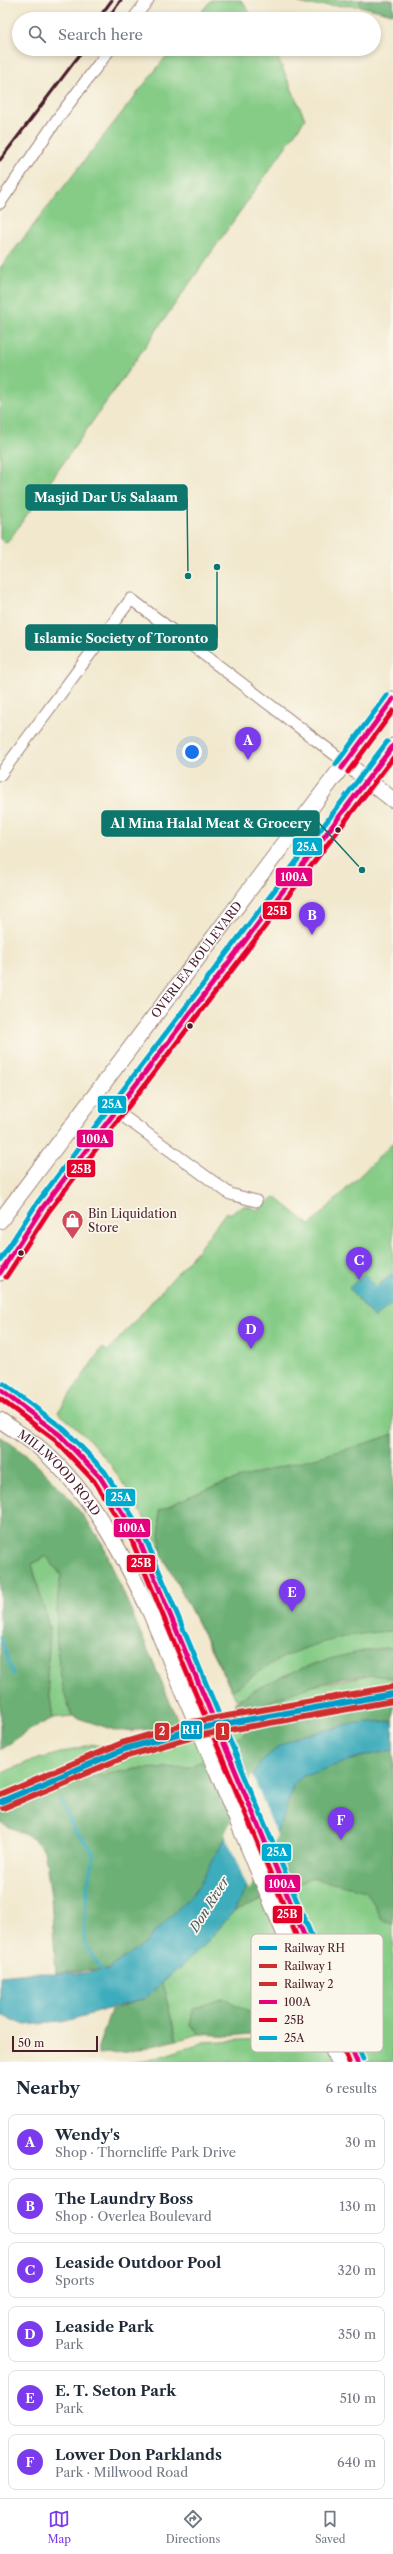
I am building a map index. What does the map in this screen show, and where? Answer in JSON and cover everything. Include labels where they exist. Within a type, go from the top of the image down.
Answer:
[{"type":"main road","name":"OVERLEA BOULEVARD","points":[[0,1221],[393,699]]},
{"type":"main road","points":[[0,1273],[43,1207],[393,746]]},
{"type":"main road","points":[[346,763],[393,800]]},
{"type":"main road","name":"MILLWOOD ROAD","points":[[0,1390],[60,1435],[100,1477],[138,1538],[303,1934]]},
{"type":"main road","name":"MILLWOOD ROAD","points":[[0,1420],[41,1449],[78,1488],[120,1549],[150,1612],[285,1934]]},
{"type":"main road","name":"MILLWOOD ROAD","points":[[334,2052],[338,2062]]},
{"type":"main road","name":"MILLWOOD ROAD","points":[[352,2052],[356,2062]]},
{"type":"street","points":[[139,12],[148,0]]},
{"type":"street","points":[[0,203],[58,118],[105,56]]},
{"type":"street","points":[[0,775],[131,598],[346,763]]},
{"type":"street","points":[[94,1095],[230,1194],[256,1201]]},
{"type":"green space","points":[[211,0],[241,0],[249,12],[202,12]]},
{"type":"green space","points":[[291,0],[393,0],[393,14],[360,6],[307,5]]},
{"type":"green space","points":[[360,0],[393,0],[393,14],[360,6]]},
{"type":"green space","points":[[167,56],[277,56],[305,119],[7,543],[0,539],[0,268]]},
{"type":"green space","points":[[393,1143],[393,1670],[310,1682],[236,1699],[138,1506],[110,1464],[86,1436],[58,1412],[102,1348],[108,1351],[198,1250],[226,1212],[229,1214],[246,1205],[257,1210],[275,1197],[310,1225]]},
{"type":"green space","points":[[393,1434],[393,1631],[348,1636],[318,1644],[290,1654],[270,1664],[233,1690],[161,1553],[159,1511],[187,1497],[216,1486],[274,1468],[334,1453]]},
{"type":"green space","points":[[0,1436],[44,1471],[70,1499],[93,1529],[103,1545],[178,1721],[157,1729],[117,1731],[72,1716],[62,1682],[57,1646],[56,1628],[58,1592],[61,1575],[46,1556],[32,1564],[50,1632],[47,1676],[53,1718],[29,1730],[0,1750]]},
{"type":"green space","points":[[46,1556],[61,1575],[57,1609],[59,1665],[62,1683],[72,1716],[53,1718],[47,1676],[50,1631],[32,1564]]},
{"type":"green space","points":[[393,1647],[393,1678],[354,1676],[334,1680],[294,1692],[239,1716],[235,1702],[272,1681],[311,1665],[331,1659]]},
{"type":"green space","points":[[376,1674],[393,1678],[393,1689],[331,1697],[239,1716],[305,1687]]},
{"type":"green space","points":[[393,1702],[393,2062],[130,2062],[153,2059],[205,2042],[251,2039],[251,2052],[383,2052],[383,1934],[251,1934],[251,2014],[224,1998],[190,2026],[200,2034],[177,2040],[162,1983],[209,1940],[234,1911],[305,1881],[244,1734],[191,1767],[136,1769],[87,1778],[139,1754],[249,1724],[321,1710]]},
{"type":"green space","points":[[393,1702],[393,1721],[356,1723],[281,1745],[274,1751],[196,1890],[173,1915],[144,1944],[108,1969],[56,1973],[51,1897],[44,1849],[33,1839],[0,1822],[0,1810],[87,1778],[136,1769],[191,1767],[244,1734],[249,1724],[321,1710]]},
{"type":"green space","points":[[93,1744],[114,1750],[0,1796],[0,1774],[28,1762]]},
{"type":"green space","points":[[387,1750],[393,1750],[393,1925],[382,1919],[366,1891],[311,1878],[234,1911],[282,1822],[293,1786],[302,1777],[322,1768]]},
{"type":"green space","points":[[162,1983],[177,2040],[128,2052],[98,2054],[98,2047],[111,2010],[144,1999]]},
{"type":"green space","points":[[224,1998],[251,2014],[251,2034],[230,2036],[200,2034],[190,2026],[193,2009]]},
{"type":"water","points":[[393,1273],[393,1303],[374,1318],[349,1288],[365,1274],[376,1287]]},
{"type":"water","name":"Don River","points":[[393,1721],[393,1750],[359,1757],[302,1777],[293,1786],[282,1822],[234,1911],[201,1949],[144,1999],[62,2022],[25,2025],[0,2015],[0,1976],[29,1973],[84,1973],[108,1969],[144,1944],[196,1890],[226,1836],[260,1762],[281,1745],[296,1737],[356,1723]]},
{"type":"pier","points":[[252,1775],[277,1835],[249,1891],[225,1834]]},
{"type":"waterway","points":[[0,1636],[13,1674]]},
{"type":"waterway","points":[[61,1800],[73,1828],[91,1849],[94,1858],[87,1885],[84,1938],[87,1948],[104,1973]]},
{"type":"railway","points":[[103,12],[112,0]]},
{"type":"railway","points":[[112,12],[121,0]]},
{"type":"railway","points":[[0,160],[79,56]]},
{"type":"rail line","name":"2","points":[[0,1794],[122,1743],[193,1722],[392,1687]]},
{"type":"rail line","name":"RH","points":[[0,1802],[125,1749],[195,1729],[393,1694]]},
{"type":"rail line","name":"1","points":[[3,1808],[127,1756],[197,1736],[393,1701]]},
{"type":"transit line","name":"25A","points":[[336,764],[387,695]]},
{"type":"transit line","name":"100A","points":[[342,768],[393,699]]},
{"type":"transit line","name":"25B","points":[[348,772],[393,711]]},
{"type":"transit line","name":"25A","points":[[0,1260],[37,1203],[387,742]]},
{"type":"transit line","name":"100A","points":[[0,1273],[43,1207],[393,746]]},
{"type":"transit line","name":"25B","points":[[6,1277],[49,1211],[393,758]]},
{"type":"transit line","name":"25A","points":[[4,1384],[65,1430],[105,1472],[144,1535],[311,1934]]},
{"type":"transit line","name":"100A","points":[[0,1390],[60,1435],[100,1477],[138,1538],[304,1934]]},
{"type":"transit line","name":"25B","points":[[0,1399],[55,1440],[94,1481],[132,1541],[296,1934]]},
{"type":"transit line","name":"25B","points":[[345,2052],[349,2062]]},
{"type":"transit line","name":"100A","points":[[353,2052],[357,2062]]},
{"type":"transit line","name":"25A","points":[[360,2052],[363,2059]]},
{"type":"place","name":"Islamic Society of Toronto","points":[[217,567]]},
{"type":"place","name":"Masjid Dar Us Salaam","points":[[188,576]]},
{"type":"place","name":"Wendy's","points":[[248,760]]},
{"type":"place","name":"Al Mina Halal Meat & Grocery","points":[[362,870]]},
{"type":"place","name":"The Laundry Boss","points":[[312,935]]},
{"type":"place","name":"Bin Liquidation Store","points":[[72,1240]]},
{"type":"place","name":"Leaside Outdoor Pool","points":[[359,1280]]},
{"type":"place","name":"Leaside Park","points":[[251,1349]]},
{"type":"place","name":"E. T. Seton Park","points":[[292,1612]]},
{"type":"place","name":"Lower Don Parklands","points":[[341,1840]]}]
